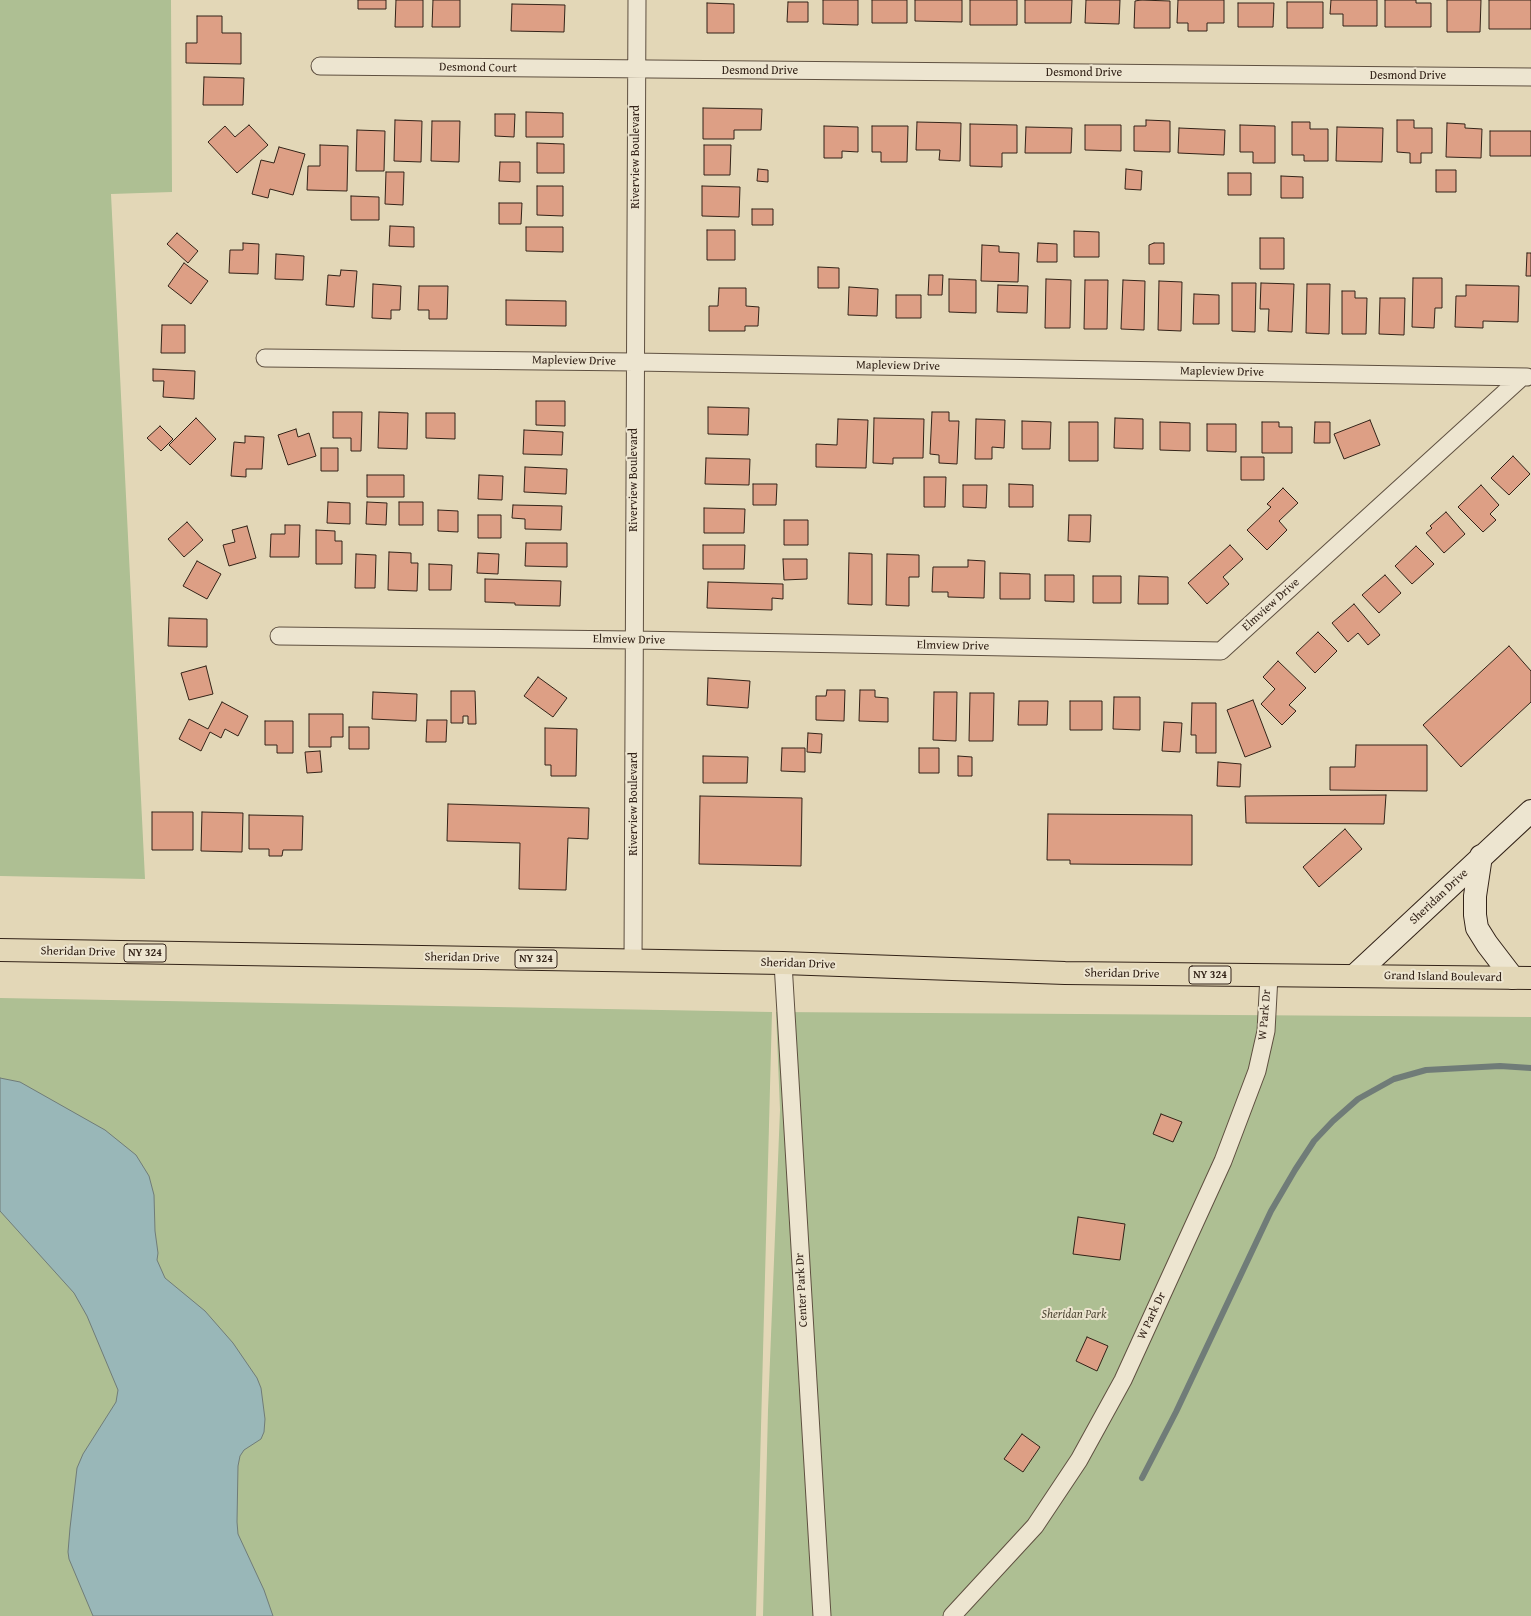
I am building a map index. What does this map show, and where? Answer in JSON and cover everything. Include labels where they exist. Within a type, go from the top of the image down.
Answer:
[{"type":"main road","name":"Sheridan Drive","points":[[0,950],[783,963],[1065,973],[1354,976],[1531,811]]},
{"type":"main road","points":[[1481,856],[1475,896],[1475,915],[1478,928],[1487,944],[1522,978]]},
{"type":"main road","name":"Grand Island Boulevard","points":[[1354,976],[1522,978]]},
{"type":"street","name":"Riverview Boulevard","points":[[633,961],[634,362],[637,0]]},
{"type":"street","name":"Desmond Court","points":[[320,66],[636,70]]},
{"type":"street","name":"Desmond Drive","points":[[636,70],[1531,77]]},
{"type":"street","name":"Mapleview Drive","points":[[265,358],[634,362],[1526,377]]},
{"type":"street","name":"Elmview Drive","points":[[279,636],[634,640],[1221,651],[1526,377]]},
{"type":"street","name":"Center Park Dr","points":[[783,963],[822,1616]]},
{"type":"street","name":"W Park Dr","points":[[952,1616],[1035,1526],[1079,1460],[1123,1380],[1223,1161],[1257,1071],[1266,1031],[1269,976]]},
{"type":"green space","points":[[0,0],[171,0],[172,192],[111,194],[145,879],[0,876]]},
{"type":"green space","points":[[0,998],[772,1012],[756,1616],[0,1616]]},
{"type":"green space","name":"Sheridan Park","points":[[776,1012],[1531,1017],[1531,1616],[763,1616],[768,1410],[780,1110]]},
{"type":"water","points":[[0,1078],[20,1082],[105,1130],[136,1155],[149,1176],[154,1195],[155,1231],[158,1253],[157,1260],[165,1278],[205,1311],[233,1343],[257,1378],[261,1388],[265,1419],[264,1432],[261,1439],[244,1450],[240,1456],[238,1466],[237,1522],[238,1534],[264,1590],[273,1616],[93,1616],[69,1559],[68,1552],[70,1528],[77,1468],[83,1454],[116,1402],[118,1390],[87,1316],[74,1293],[0,1211]]},
{"type":"building","points":[[358,0],[386,0],[386,9],[358,9]]},
{"type":"building","points":[[396,0],[423,0],[423,27],[395,27]]},
{"type":"building","points":[[433,0],[460,0],[460,27],[432,27]]},
{"type":"building","points":[[823,0],[858,0],[858,25],[823,24]]},
{"type":"building","points":[[872,0],[907,0],[907,23],[872,23]]},
{"type":"building","points":[[915,0],[962,0],[962,22],[915,21]]},
{"type":"building","points":[[970,0],[1017,0],[1017,25],[970,25]]},
{"type":"building","points":[[1025,0],[1072,0],[1071,23],[1025,23]]},
{"type":"building","points":[[1086,0],[1120,0],[1119,24],[1085,23]]},
{"type":"building","points":[[1178,0],[1224,0],[1224,23],[1207,23],[1207,31],[1188,31],[1188,23],[1177,23]]},
{"type":"building","points":[[1331,0],[1377,0],[1377,26],[1343,26],[1343,14],[1330,14]]},
{"type":"building","points":[[1385,0],[1416,0],[1416,3],[1431,3],[1431,27],[1385,27]]},
{"type":"building","points":[[1447,0],[1481,0],[1480,32],[1447,32]]},
{"type":"building","points":[[1489,0],[1531,0],[1531,29],[1489,29]]},
{"type":"building","points":[[1135,1],[1170,1],[1170,28],[1134,28]]},
{"type":"building","points":[[788,2],[808,2],[808,22],[787,22]]},
{"type":"building","points":[[1287,2],[1323,2],[1323,28],[1287,28]]},
{"type":"building","points":[[707,3],[734,4],[734,33],[707,33]]},
{"type":"building","points":[[1238,3],[1274,3],[1273,27],[1238,27]]},
{"type":"building","points":[[512,4],[565,5],[564,32],[511,31]]},
{"type":"building","points":[[197,16],[222,16],[222,33],[241,33],[241,64],[186,63],[186,43],[197,43]]},
{"type":"building","points":[[204,77],[244,78],[243,105],[203,105]]},
{"type":"building","points":[[703,108],[762,109],[761,130],[734,130],[734,139],[703,139]]},
{"type":"building","points":[[526,112],[563,113],[563,137],[526,137]]},
{"type":"building","points":[[495,114],[515,114],[514,137],[495,136]]},
{"type":"building","points":[[395,120],[422,121],[421,162],[394,161]]},
{"type":"building","points":[[1146,120],[1170,121],[1170,152],[1134,151],[1134,126],[1146,126]]},
{"type":"building","points":[[1397,120],[1414,120],[1414,128],[1432,128],[1432,153],[1421,153],[1421,163],[1410,163],[1410,153],[1397,152]]},
{"type":"building","points":[[432,121],[460,121],[459,162],[431,161]]},
{"type":"building","points":[[917,122],[961,123],[960,161],[939,160],[940,150],[916,150]]},
{"type":"building","points":[[1292,122],[1310,122],[1310,129],[1328,129],[1328,161],[1304,161],[1304,155],[1292,155]]},
{"type":"building","points":[[1447,123],[1465,124],[1465,128],[1482,129],[1481,158],[1446,157]]},
{"type":"building","points":[[970,124],[1017,125],[1017,153],[1002,153],[1002,167],[970,166]]},
{"type":"building","points":[[249,125],[268,145],[237,173],[208,142],[225,126],[235,137]]},
{"type":"building","points":[[1085,125],[1121,125],[1121,151],[1085,150]]},
{"type":"building","points":[[1240,125],[1275,126],[1275,163],[1253,163],[1253,152],[1240,152]]},
{"type":"building","points":[[824,126],[858,127],[858,152],[842,151],[842,158],[824,158]]},
{"type":"building","points":[[872,126],[908,126],[907,162],[881,162],[881,152],[872,152]]},
{"type":"building","points":[[1026,127],[1072,128],[1071,153],[1025,153]]},
{"type":"building","points":[[1337,127],[1383,128],[1382,162],[1336,161]]},
{"type":"building","points":[[1179,128],[1225,130],[1224,155],[1178,153]]},
{"type":"building","points":[[357,130],[385,131],[384,171],[356,171]]},
{"type":"building","points":[[1490,131],[1531,131],[1531,156],[1490,156]]},
{"type":"building","points":[[537,143],[564,144],[564,173],[537,173]]},
{"type":"building","points":[[320,145],[348,146],[347,191],[307,190],[308,166],[320,166]]},
{"type":"building","points":[[704,145],[731,145],[730,175],[704,175]]},
{"type":"building","points":[[279,147],[305,154],[293,195],[270,189],[268,198],[252,194],[261,160],[274,163]]},
{"type":"building","points":[[500,162],[520,162],[520,182],[499,181]]},
{"type":"building","points":[[758,169],[768,170],[768,182],[757,181]]},
{"type":"building","points":[[1126,169],[1142,171],[1141,190],[1125,189]]},
{"type":"building","points":[[1436,170],[1456,170],[1456,192],[1436,192]]},
{"type":"building","points":[[386,172],[404,172],[403,205],[385,204]]},
{"type":"building","points":[[1228,173],[1251,173],[1251,195],[1228,195]]},
{"type":"building","points":[[1281,176],[1303,177],[1303,198],[1281,198]]},
{"type":"building","points":[[537,186],[563,186],[563,216],[537,215]]},
{"type":"building","points":[[702,186],[740,187],[739,217],[702,216]]},
{"type":"building","points":[[351,196],[379,197],[379,220],[351,220]]},
{"type":"building","points":[[499,203],[522,203],[521,224],[499,224]]},
{"type":"building","points":[[752,209],[773,209],[773,225],[752,225]]},
{"type":"building","points":[[390,226],[414,227],[414,247],[389,246]]},
{"type":"building","points":[[526,227],[563,227],[563,252],[526,251]]},
{"type":"building","points":[[707,230],[735,230],[735,260],[707,260]]},
{"type":"building","points":[[1074,231],[1099,232],[1099,257],[1074,257]]},
{"type":"building","points":[[177,233],[198,251],[188,263],[167,244]]},
{"type":"building","points":[[1260,238],[1284,238],[1284,269],[1260,269]]},
{"type":"building","points":[[243,243],[259,244],[258,274],[229,273],[230,250],[243,250]]},
{"type":"building","points":[[1038,243],[1057,244],[1057,262],[1037,262]]},
{"type":"building","points":[[1154,243],[1164,243],[1164,264],[1149,264],[1149,245]]},
{"type":"building","points":[[982,245],[999,246],[999,252],[1019,253],[1018,282],[981,281]]},
{"type":"building","points":[[1527,253],[1531,253],[1531,276],[1526,276]]},
{"type":"building","points":[[276,254],[304,256],[303,280],[275,279]]},
{"type":"building","points":[[184,263],[208,281],[191,304],[168,286]]},
{"type":"building","points":[[818,267],[839,268],[839,288],[818,288]]},
{"type":"building","points":[[341,270],[357,271],[354,307],[326,305],[328,275],[340,276]]},
{"type":"building","points":[[929,275],[943,275],[942,295],[928,295]]},
{"type":"building","points":[[1413,278],[1442,278],[1442,308],[1435,308],[1434,328],[1412,327]]},
{"type":"building","points":[[949,279],[976,280],[976,313],[949,312]]},
{"type":"building","points":[[1046,279],[1071,280],[1070,328],[1045,328]]},
{"type":"building","points":[[1085,280],[1108,280],[1107,329],[1084,329]]},
{"type":"building","points":[[1123,280],[1145,281],[1144,330],[1121,329]]},
{"type":"building","points":[[1159,281],[1182,282],[1181,331],[1158,330]]},
{"type":"building","points":[[1232,283],[1256,283],[1255,332],[1232,331]]},
{"type":"building","points":[[1261,283],[1294,284],[1292,332],[1268,331],[1269,309],[1260,309]]},
{"type":"building","points":[[373,284],[401,286],[400,310],[391,310],[391,319],[372,318]]},
{"type":"building","points":[[1307,284],[1330,284],[1329,334],[1306,333]]},
{"type":"building","points":[[998,285],[1028,286],[1027,313],[997,312]]},
{"type":"building","points":[[1466,285],[1519,286],[1518,322],[1483,321],[1483,328],[1455,327],[1456,296],[1466,296]]},
{"type":"building","points":[[419,286],[448,286],[447,319],[429,319],[429,310],[418,310]]},
{"type":"building","points":[[849,287],[878,289],[877,316],[848,315]]},
{"type":"building","points":[[719,288],[746,288],[746,306],[759,307],[758,326],[745,326],[745,331],[709,331],[709,306],[718,306]]},
{"type":"building","points":[[1342,291],[1355,291],[1355,298],[1367,298],[1366,334],[1342,334]]},
{"type":"building","points":[[1194,294],[1219,295],[1219,324],[1193,324]]},
{"type":"building","points":[[896,295],[921,295],[921,318],[896,318]]},
{"type":"building","points":[[1380,298],[1405,298],[1404,335],[1379,334]]},
{"type":"building","points":[[506,300],[566,301],[566,326],[506,325]]},
{"type":"building","points":[[162,325],[185,325],[185,353],[161,353]]},
{"type":"building","points":[[153,369],[195,371],[194,399],[163,397],[164,381],[153,381]]},
{"type":"building","points":[[536,401],[565,401],[565,426],[536,425]]},
{"type":"building","points":[[708,407],[749,408],[748,435],[708,434]]},
{"type":"building","points":[[333,412],[362,412],[361,451],[351,451],[351,438],[333,438]]},
{"type":"building","points":[[379,412],[408,413],[407,449],[378,448]]},
{"type":"building","points":[[932,412],[949,412],[949,421],[959,421],[957,464],[939,463],[939,455],[930,454]]},
{"type":"building","points":[[426,413],[455,413],[455,439],[426,438]]},
{"type":"building","points":[[196,418],[216,439],[190,465],[169,445]]},
{"type":"building","points":[[874,418],[924,419],[923,458],[893,458],[893,464],[873,463]]},
{"type":"building","points":[[1115,418],[1143,419],[1143,449],[1114,448]]},
{"type":"building","points":[[838,419],[868,420],[866,468],[816,467],[816,444],[837,445]]},
{"type":"building","points":[[976,419],[1005,420],[1004,448],[992,447],[992,459],[975,459]]},
{"type":"building","points":[[1370,420],[1380,445],[1344,459],[1334,434]]},
{"type":"building","points":[[1022,421],[1051,422],[1050,449],[1022,449]]},
{"type":"building","points":[[1069,422],[1098,422],[1098,461],[1069,461]]},
{"type":"building","points":[[1160,422],[1190,423],[1190,451],[1160,450]]},
{"type":"building","points":[[1262,422],[1279,422],[1279,427],[1292,427],[1292,453],[1262,453]]},
{"type":"building","points":[[1315,422],[1330,422],[1330,443],[1314,443]]},
{"type":"building","points":[[1207,424],[1236,424],[1236,452],[1207,451]]},
{"type":"building","points":[[160,426],[173,439],[161,451],[147,438]]},
{"type":"building","points":[[296,429],[298,437],[309,433],[316,456],[288,465],[278,435]]},
{"type":"building","points":[[524,430],[563,432],[562,455],[523,454]]},
{"type":"building","points":[[245,436],[264,437],[262,469],[246,469],[246,477],[231,476],[234,442],[245,443]]},
{"type":"building","points":[[321,448],[338,448],[338,471],[321,471]]},
{"type":"building","points":[[1513,456],[1530,474],[1509,495],[1491,478]]},
{"type":"building","points":[[1241,457],[1264,457],[1264,480],[1241,480]]},
{"type":"building","points":[[706,458],[750,459],[749,485],[705,484]]},
{"type":"building","points":[[525,467],[567,469],[566,494],[524,492]]},
{"type":"building","points":[[367,475],[404,475],[404,497],[367,497]]},
{"type":"building","points":[[479,475],[503,476],[502,500],[478,499]]},
{"type":"building","points":[[924,477],[946,477],[945,507],[924,507]]},
{"type":"building","points":[[753,484],[777,484],[776,505],[753,505]]},
{"type":"building","points":[[1009,484],[1033,485],[1033,507],[1009,507]]},
{"type":"building","points":[[963,485],[987,485],[986,508],[963,507]]},
{"type":"building","points":[[1481,485],[1499,505],[1490,514],[1496,520],[1483,532],[1458,507]]},
{"type":"building","points":[[1283,488],[1298,503],[1279,521],[1287,530],[1267,550],[1247,530],[1271,507],[1267,504]]},
{"type":"building","points":[[328,502],[350,503],[350,524],[327,523]]},
{"type":"building","points":[[367,502],[387,503],[386,525],[366,524]]},
{"type":"building","points":[[399,502],[423,502],[423,525],[399,525]]},
{"type":"building","points":[[513,505],[562,506],[561,530],[525,529],[525,519],[512,518]]},
{"type":"building","points":[[704,508],[745,509],[744,533],[704,533]]},
{"type":"building","points":[[438,510],[458,511],[458,532],[438,531]]},
{"type":"building","points":[[1446,512],[1465,534],[1444,553],[1426,533],[1432,528],[1430,526]]},
{"type":"building","points":[[478,515],[501,515],[501,538],[478,538]]},
{"type":"building","points":[[1069,515],[1091,515],[1090,542],[1068,541]]},
{"type":"building","points":[[784,520],[808,520],[808,545],[784,545]]},
{"type":"building","points":[[187,522],[203,540],[184,557],[168,539]]},
{"type":"building","points":[[285,525],[300,525],[299,557],[270,557],[271,534],[285,534]]},
{"type":"building","points":[[247,526],[256,558],[229,566],[223,545],[235,542],[232,530]]},
{"type":"building","points":[[316,530],[335,531],[335,541],[342,541],[342,564],[316,564]]},
{"type":"building","points":[[526,543],[567,543],[567,567],[525,566]]},
{"type":"building","points":[[703,545],[745,545],[744,569],[703,569]]},
{"type":"building","points":[[1230,545],[1243,559],[1223,577],[1229,584],[1207,604],[1188,583]]},
{"type":"building","points":[[1416,546],[1434,564],[1412,584],[1395,566]]},
{"type":"building","points":[[389,552],[411,553],[411,563],[418,563],[417,591],[388,590]]},
{"type":"building","points":[[478,553],[499,554],[498,574],[477,573]]},
{"type":"building","points":[[849,553],[872,554],[872,605],[848,604]]},
{"type":"building","points":[[356,554],[376,555],[375,588],[355,588]]},
{"type":"building","points":[[887,554],[919,555],[919,577],[909,577],[909,606],[886,605]]},
{"type":"building","points":[[783,559],[807,559],[807,579],[784,580]]},
{"type":"building","points":[[968,560],[985,561],[984,598],[948,597],[948,592],[932,592],[933,567],[968,567]]},
{"type":"building","points":[[197,561],[221,574],[207,599],[183,586]]},
{"type":"building","points":[[429,564],[452,565],[451,590],[429,590]]},
{"type":"building","points":[[1000,573],[1030,574],[1030,599],[1000,599]]},
{"type":"building","points":[[1045,575],[1074,575],[1074,602],[1045,601]]},
{"type":"building","points":[[1385,575],[1401,593],[1379,613],[1362,595]]},
{"type":"building","points":[[1093,576],[1121,576],[1121,603],[1093,603]]},
{"type":"building","points":[[1139,576],[1168,577],[1168,604],[1138,604]]},
{"type":"building","points":[[485,579],[561,581],[560,606],[515,605],[515,603],[485,602]]},
{"type":"building","points":[[708,582],[783,584],[783,599],[772,598],[772,610],[707,608]]},
{"type":"building","points":[[1354,604],[1380,635],[1368,645],[1358,633],[1348,642],[1332,623]]},
{"type":"building","points":[[169,618],[207,619],[207,647],[168,646]]},
{"type":"building","points":[[1318,632],[1337,651],[1315,673],[1296,653]]},
{"type":"building","points":[[1509,646],[1531,671],[1531,702],[1461,767],[1423,725]]},
{"type":"building","points":[[1278,661],[1306,688],[1289,705],[1296,711],[1282,725],[1261,704],[1275,689],[1263,677]]},
{"type":"building","points":[[206,666],[213,694],[189,700],[181,673]]},
{"type":"building","points":[[538,677],[567,698],[553,717],[524,696]]},
{"type":"building","points":[[708,678],[750,681],[748,708],[707,705]]},
{"type":"building","points":[[827,690],[845,690],[844,721],[816,720],[816,696],[826,696]]},
{"type":"building","points":[[860,690],[875,690],[875,697],[888,698],[888,722],[859,721]]},
{"type":"building","points":[[451,691],[475,691],[476,724],[468,724],[468,716],[463,716],[463,723],[451,723]]},
{"type":"building","points":[[373,692],[417,694],[416,721],[372,719]]},
{"type":"building","points":[[934,692],[957,692],[956,741],[933,740]]},
{"type":"building","points":[[970,693],[994,693],[993,741],[969,741]]},
{"type":"building","points":[[1114,697],[1140,697],[1140,730],[1113,729]]},
{"type":"building","points":[[1253,700],[1271,747],[1245,757],[1227,710]]},
{"type":"building","points":[[1019,701],[1048,701],[1047,725],[1018,725]]},
{"type":"building","points":[[1070,701],[1102,701],[1102,730],[1070,730]]},
{"type":"building","points":[[222,702],[248,716],[238,736],[225,729],[221,738],[210,732],[201,751],[179,739],[189,719],[208,729]]},
{"type":"building","points":[[1192,703],[1216,703],[1216,753],[1196,753],[1196,735],[1191,735]]},
{"type":"building","points":[[309,714],[343,714],[343,737],[331,737],[331,747],[309,747]]},
{"type":"building","points":[[427,720],[447,720],[446,742],[426,742]]},
{"type":"building","points":[[265,721],[293,721],[293,753],[277,753],[277,745],[265,745]]},
{"type":"building","points":[[1164,722],[1182,723],[1180,752],[1162,751]]},
{"type":"building","points":[[349,727],[369,727],[369,749],[349,749]]},
{"type":"building","points":[[545,728],[577,729],[576,776],[551,776],[551,765],[545,765]]},
{"type":"building","points":[[808,733],[822,734],[821,753],[807,752]]},
{"type":"building","points":[[1356,745],[1427,745],[1427,791],[1330,790],[1330,767],[1355,767]]},
{"type":"building","points":[[782,748],[805,748],[805,772],[781,771]]},
{"type":"building","points":[[919,748],[939,748],[939,773],[919,773]]},
{"type":"building","points":[[320,751],[322,772],[307,773],[305,752]]},
{"type":"building","points":[[703,756],[748,757],[747,783],[703,783]]},
{"type":"building","points":[[958,756],[972,757],[972,776],[958,776]]},
{"type":"building","points":[[1218,762],[1241,764],[1240,787],[1217,786]]},
{"type":"building","points":[[1386,795],[1384,824],[1246,823],[1245,796]]},
{"type":"building","points":[[700,796],[802,798],[801,866],[699,864]]},
{"type":"building","points":[[448,804],[589,808],[588,839],[568,838],[566,890],[519,889],[520,843],[447,841]]},
{"type":"building","points":[[152,812],[193,812],[193,850],[152,850]]},
{"type":"building","points":[[202,812],[243,813],[242,852],[201,851]]},
{"type":"building","points":[[1048,814],[1192,815],[1192,865],[1070,864],[1070,860],[1047,860]]},
{"type":"building","points":[[249,815],[303,816],[302,850],[283,850],[282,856],[269,856],[269,849],[249,849]]},
{"type":"building","points":[[1345,829],[1362,849],[1319,887],[1303,867]]},
{"type":"building","points":[[1161,1114],[1182,1122],[1173,1142],[1153,1134]]},
{"type":"building","points":[[1078,1217],[1125,1224],[1120,1260],[1073,1254]]},
{"type":"building","points":[[1087,1337],[1108,1346],[1097,1371],[1076,1361]]},
{"type":"building","points":[[1022,1434],[1040,1447],[1023,1472],[1004,1459]]},
{"type":"waterway","points":[[1142,1478],[1176,1412],[1271,1211],[1314,1141],[1333,1121],[1358,1099],[1394,1079],[1426,1070],[1500,1066],[1531,1068]]}]
